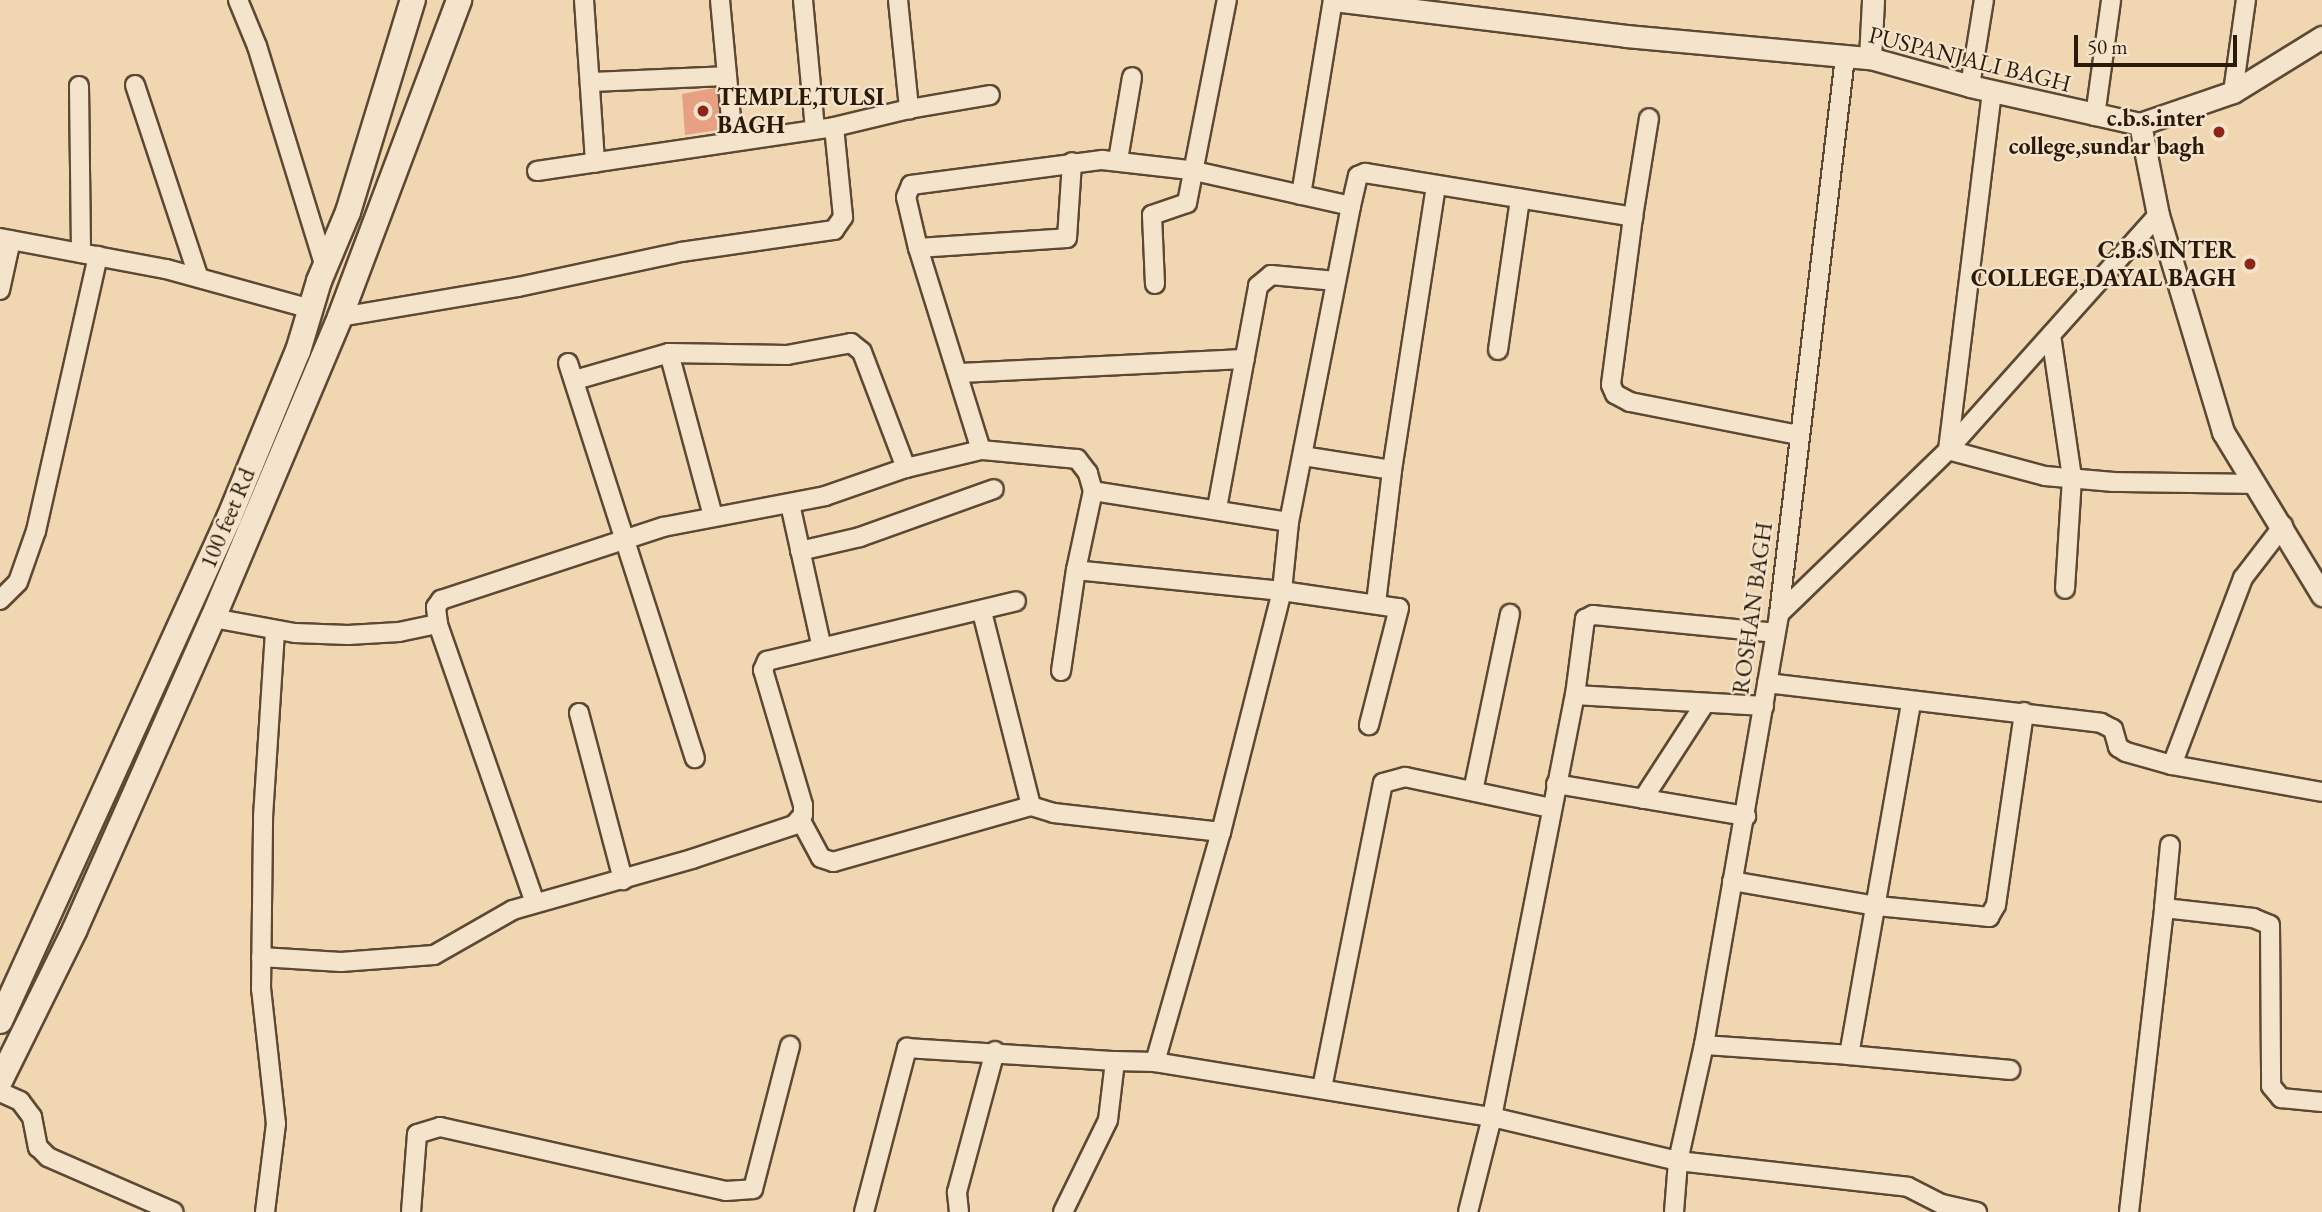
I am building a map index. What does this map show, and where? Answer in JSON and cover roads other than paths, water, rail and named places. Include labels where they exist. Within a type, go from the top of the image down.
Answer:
[{"type":"main road","name":"100 feet Rd","points":[[0,1021],[229,518],[348,212],[413,0]]},
{"type":"main road","points":[[0,1081],[75,929],[213,618],[340,317],[459,0]]},
{"type":"street","points":[[238,0],[257,46],[325,267]]},
{"type":"street","points":[[584,0],[595,163]]},
{"type":"street","points":[[720,0],[733,140]]},
{"type":"street","points":[[803,0],[815,129]]},
{"type":"street","points":[[898,0],[909,109]]},
{"type":"street","points":[[1155,284],[1152,215],[1187,203],[1191,170],[1227,0]]},
{"type":"street","points":[[1301,195],[1333,0]]},
{"type":"street","name":"PUSPANJALI BAGH","points":[[1333,0],[1417,4],[1626,36],[1870,58],[1970,86],[2140,124],[2233,92],[2322,37]]},
{"type":"street","points":[[1870,58],[1873,0]]},
{"type":"street","points":[[1970,86],[1984,0]]},
{"type":"street","points":[[2095,116],[2111,0]]},
{"type":"street","points":[[2233,92],[2246,0]]},
{"type":"street","name":"ROSHAN BAGH","points":[[1674,1212],[1678,1161],[1704,1045],[1746,816],[1779,614],[1798,435],[1845,57]]},
{"type":"street","points":[[590,82],[727,76]]},
{"type":"street","points":[[1118,160],[1132,77]]},
{"type":"street","points":[[135,85],[199,278]]},
{"type":"street","points":[[0,600],[18,583],[36,531],[90,255],[79,86]]},
{"type":"street","points":[[1948,450],[1992,91]]},
{"type":"street","points":[[537,172],[733,140],[834,127],[909,109],[990,95]]},
{"type":"street","points":[[1649,118],[1633,217],[1612,390],[1630,402],[1798,435]]},
{"type":"street","points":[[2140,124],[2158,215],[2223,432],[2252,484],[2283,526],[2322,595]]},
{"type":"street","points":[[340,317],[518,287],[681,252],[834,230],[843,217],[834,127]]},
{"type":"street","points":[[981,450],[918,248],[906,197],[911,185],[1072,162],[1118,160],[1191,170],[1351,206]]},
{"type":"street","points":[[918,248],[1067,238],[1072,162]]},
{"type":"street","points":[[1154,1062],[1220,832],[1282,591],[1289,522],[1351,206],[1361,173],[1633,217]]},
{"type":"street","points":[[1376,603],[1392,470],[1436,185]]},
{"type":"street","points":[[1498,350],[1520,199]]},
{"type":"street","points":[[1779,614],[1948,450],[2158,215]]},
{"type":"street","points":[[0,290],[5,239],[199,278],[311,309]]},
{"type":"street","points":[[1217,508],[1245,359],[1264,279],[1271,275],[1336,281]]},
{"type":"street","points":[[2052,335],[2071,478],[2065,589]]},
{"type":"street","points":[[575,380],[669,353],[787,355],[815,352],[843,343],[858,345],[906,468]]},
{"type":"street","points":[[669,353],[713,516]]},
{"type":"street","points":[[959,373],[1245,359]]},
{"type":"street","points":[[568,362],[695,758]]},
{"type":"street","points":[[535,903],[438,624],[436,607],[441,600],[624,539],[713,516],[790,504],[906,468],[981,450],[1077,459],[1084,464],[1093,491],[1076,570],[1061,671]]},
{"type":"street","points":[[1948,450],[2045,476],[2252,484]]},
{"type":"street","points":[[1303,456],[1392,470]]},
{"type":"street","points":[[800,551],[860,537],[994,489]]},
{"type":"street","points":[[1093,491],[1217,508],[1289,522]]},
{"type":"street","points":[[790,504],[821,644]]},
{"type":"street","points":[[2172,765],[2243,578],[2283,526]]},
{"type":"street","points":[[1076,570],[1397,606],[1401,613],[1369,725]]},
{"type":"street","points":[[1016,601],[982,612],[821,644],[770,659],[764,665],[803,805],[800,820],[821,858],[833,862],[1031,806],[1054,813],[1220,832]]},
{"type":"street","points":[[982,612],[1031,806]]},
{"type":"street","points":[[1473,791],[1510,614]]},
{"type":"street","points":[[1468,1212],[1492,1117],[1575,695],[1588,615],[1775,633]]},
{"type":"street","points":[[213,618],[275,629],[348,635],[399,632],[438,624]]},
{"type":"street","points":[[265,1212],[276,1115],[261,957],[263,817],[275,629]]},
{"type":"street","points":[[1767,683],[1912,703],[2024,712],[2101,723],[2113,729],[2123,750],[2172,765],[2322,792]]},
{"type":"street","points":[[1575,695],[1764,706]]},
{"type":"street","points":[[1643,799],[1705,703]]},
{"type":"street","points":[[1849,1055],[1912,703]]},
{"type":"street","points":[[1732,881],[1877,906],[1978,918],[1994,913],[2024,712]]},
{"type":"street","points":[[579,713],[623,880]]},
{"type":"street","points":[[1322,1088],[1380,787],[1398,777],[1551,808]]},
{"type":"street","points":[[1556,784],[1746,816]]},
{"type":"street","points":[[261,957],[341,962],[434,955],[505,914],[535,903],[623,880],[800,820]]},
{"type":"street","points":[[2129,1212],[2170,845]]},
{"type":"street","points":[[2164,908],[2253,918],[2270,925],[2272,1086],[2281,1098],[2322,1102]]},
{"type":"street","points":[[1704,1045],[2010,1070]]},
{"type":"street","points":[[411,1212],[417,1134],[440,1127],[726,1191],[754,1189],[790,1046]]},
{"type":"street","points":[[864,1212],[907,1048],[1154,1062],[1492,1117],[1678,1161],[1908,1187],[1932,1206],[1977,1212]]},
{"type":"street","points":[[958,1212],[957,1192],[995,1051]]},
{"type":"street","points":[[1063,1212],[1108,1120],[1115,1061]]},
{"type":"street","points":[[0,1092],[20,1101],[33,1116],[38,1147],[48,1157],[173,1212]]},
{"type":"place","name":"TEMPLE,TULSI BAGH","points":[[703,111]]},
{"type":"place","name":"c.b.s.inter college,sundar bagh","points":[[2219,132]]},
{"type":"place","name":"C.B.S INTER COLLEGE,DAYAL BAGH","points":[[2250,264]]}]
